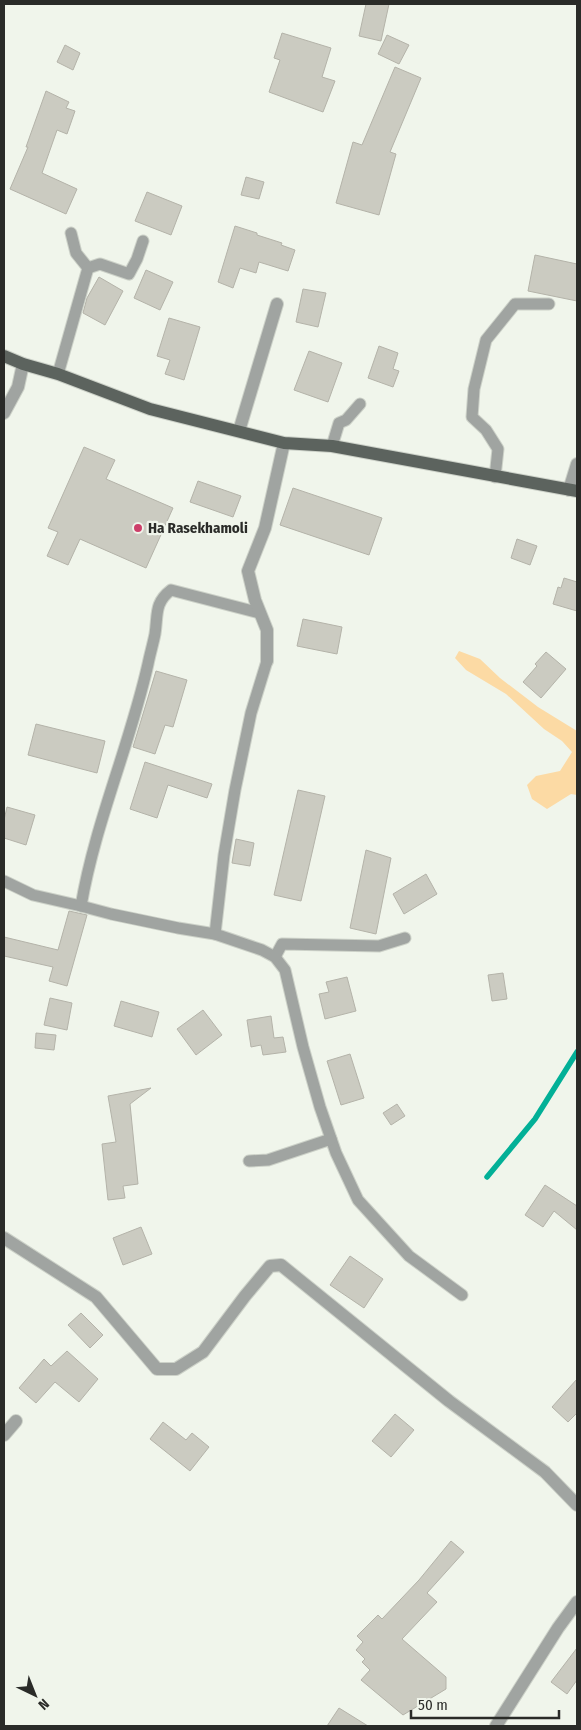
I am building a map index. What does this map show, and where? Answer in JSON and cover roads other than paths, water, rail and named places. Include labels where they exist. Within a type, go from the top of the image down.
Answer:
[{"type":"main road","points":[[4,356],[23,364],[58,374],[150,409],[284,443],[332,446],[573,490]]},
{"type":"street","points":[[239,431],[282,305]]},
{"type":"street","points":[[4,413],[18,387],[23,364]]},
{"type":"street","points":[[267,661],[267,630],[255,600],[248,571],[265,528],[284,443]]},
{"type":"street","points":[[573,490],[577,464]]},
{"type":"street","points":[[4,1238],[96,1297],[157,1369],[176,1369],[203,1352],[270,1266],[281,1265],[449,1401],[545,1472],[577,1505]]},
{"type":"street","points":[[4,1435],[16,1421]]},
{"type":"street","points":[[496,1726],[558,1628],[577,1602]]},
{"type":"lane","points":[[71,234],[76,253],[88,268]]},
{"type":"lane","points":[[88,268],[100,264],[129,274],[137,259],[143,241]]},
{"type":"lane","points":[[58,374],[88,268]]},
{"type":"lane","points":[[495,477],[498,449],[486,430],[472,417],[474,390],[486,340],[515,304],[549,304]]},
{"type":"lane","points":[[332,446],[339,423],[346,420],[360,404]]},
{"type":"lane","points":[[81,906],[86,876],[126,747],[147,671],[155,634],[157,610],[163,596],[171,590],[260,613]]},
{"type":"lane","points":[[215,934],[224,855],[235,790],[251,713],[267,661]]},
{"type":"lane","points":[[4,881],[33,895],[111,914],[215,934],[254,947],[275,957],[285,970],[303,1047],[331,1139],[358,1200],[409,1256],[462,1294]]},
{"type":"lane","points":[[275,957],[282,944],[379,946],[404,938]]},
{"type":"lane","points":[[249,1161],[268,1160],[331,1139]]},
{"type":"waterway","points":[[487,1177],[535,1119],[577,1052]]},
{"type":"place","name":"Ha Rasekhamoli","points":[[138,528]]}]
